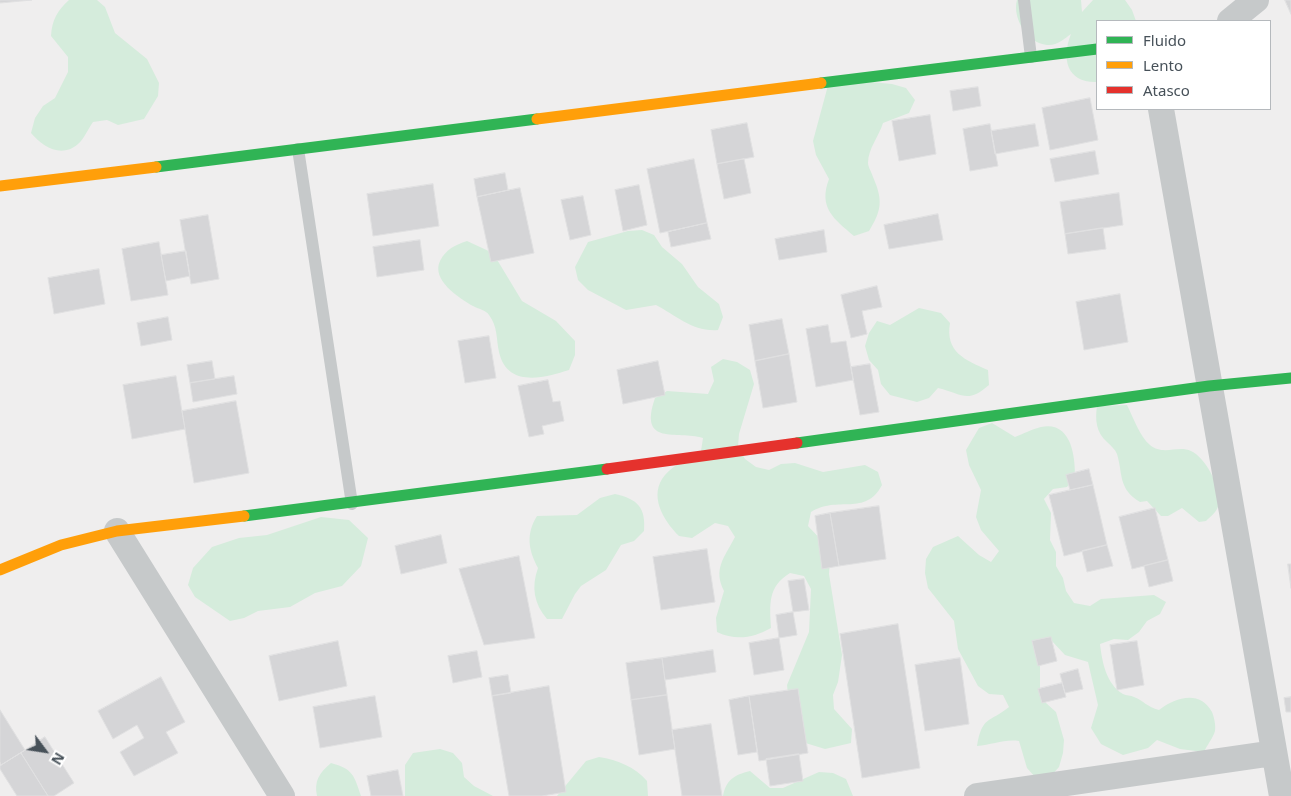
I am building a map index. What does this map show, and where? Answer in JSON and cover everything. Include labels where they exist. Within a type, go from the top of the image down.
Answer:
[{"type":"street","points":[[1231,20],[1256,0]]},
{"type":"street","points":[[0,186],[1096,49]]},
{"type":"street","points":[[1161,110],[1282,796]]},
{"type":"street","points":[[0,570],[61,544],[117,531],[352,504],[1210,386],[1291,378]]},
{"type":"street","points":[[117,531],[282,796]]},
{"type":"street","points":[[978,796],[1274,753]]},
{"type":"lane","points":[[1024,0],[1031,57]]},
{"type":"lane","points":[[298,149],[352,504]]},
{"type":"green space","points":[[69,0],[97,0],[105,7],[115,33],[147,59],[159,83],[158,96],[144,119],[118,125],[107,120],[93,122],[78,144],[72,148],[59,151],[46,146],[31,133],[35,118],[43,106],[55,98],[68,72],[68,57],[51,36],[56,16]]},
{"type":"green space","points":[[1017,0],[1081,0],[1082,12],[1093,0],[1125,0],[1136,20],[1096,20],[1096,82],[1087,81],[1073,74],[1069,68],[1067,52],[1071,34],[1060,42],[1051,45],[1033,40],[1027,35],[1019,22],[1016,7]]},
{"type":"green space","points":[[830,78],[892,84],[906,88],[915,100],[909,113],[883,123],[868,158],[868,165],[880,199],[879,211],[869,231],[854,236],[830,212],[825,198],[829,179],[816,155],[813,141]]},
{"type":"green space","points":[[642,230],[654,235],[662,247],[682,264],[698,287],[719,304],[723,317],[718,330],[693,326],[656,305],[626,310],[588,290],[578,280],[575,267],[588,242],[628,231]]},
{"type":"green space","points":[[467,241],[493,253],[522,301],[556,321],[575,341],[575,355],[569,370],[549,376],[518,376],[503,363],[495,329],[489,315],[454,293],[439,275],[438,268],[445,253]]},
{"type":"green space","points":[[919,308],[941,313],[950,323],[949,333],[951,341],[958,354],[988,370],[989,385],[982,391],[965,396],[938,388],[929,398],[917,402],[890,395],[881,384],[878,370],[869,360],[865,346],[869,333],[877,321],[890,325]]},
{"type":"green space","points":[[723,359],[737,362],[750,370],[754,384],[739,434],[738,447],[745,459],[756,467],[769,470],[781,464],[795,463],[823,472],[865,465],[878,472],[882,485],[875,495],[859,503],[821,507],[811,512],[808,526],[826,545],[830,560],[829,574],[842,655],[838,682],[833,695],[834,709],[852,729],[851,743],[825,749],[799,741],[790,714],[787,685],[809,632],[811,589],[804,576],[790,573],[777,584],[771,604],[771,628],[758,634],[744,637],[731,637],[717,632],[716,618],[724,591],[720,576],[721,564],[735,537],[728,526],[715,523],[692,538],[679,536],[668,523],[660,507],[658,491],[660,483],[672,468],[701,451],[703,438],[672,435],[656,430],[652,424],[651,413],[655,398],[667,391],[708,394],[714,381],[711,367]]},
{"type":"green space","points":[[1127,405],[1140,432],[1150,445],[1160,450],[1186,449],[1197,455],[1207,466],[1215,481],[1219,503],[1216,511],[1206,521],[1199,522],[1182,508],[1168,516],[1161,516],[1147,501],[1140,502],[1128,492],[1122,481],[1117,454],[1103,438],[1097,426],[1096,416],[1097,406]]},
{"type":"green space","points":[[992,423],[1015,437],[1041,427],[1059,429],[1065,434],[1072,450],[1075,476],[1067,487],[1053,489],[1044,499],[1051,513],[1050,540],[1056,552],[1056,566],[1063,578],[1066,591],[1074,603],[1090,606],[1101,599],[1154,595],[1166,602],[1160,614],[1147,621],[1139,632],[1128,640],[1114,639],[1100,644],[1104,665],[1109,678],[1117,690],[1124,695],[1133,696],[1155,709],[1159,710],[1180,699],[1187,698],[1194,698],[1207,705],[1213,714],[1215,731],[1204,752],[1180,749],[1157,740],[1148,748],[1123,755],[1101,744],[1091,728],[1098,705],[1088,662],[1065,655],[1051,640],[1040,649],[1040,690],[1046,703],[1056,712],[1064,740],[1059,767],[1050,777],[1036,778],[1027,768],[1019,741],[977,746],[981,729],[987,721],[1009,707],[1003,695],[989,694],[978,686],[958,649],[954,621],[928,588],[925,573],[926,559],[933,547],[958,536],[979,555],[991,562],[999,551],[981,530],[976,517],[981,490],[969,465],[966,450],[979,428]]},
{"type":"green space","points":[[615,494],[630,499],[639,506],[644,516],[644,531],[634,541],[621,545],[606,570],[581,586],[562,619],[547,619],[539,607],[534,589],[538,568],[530,548],[530,535],[533,523],[537,516],[577,515],[600,498]]},
{"type":"green space","points":[[321,517],[349,520],[368,538],[361,566],[342,586],[315,593],[290,607],[258,611],[244,618],[230,621],[195,597],[188,585],[193,568],[212,547],[239,538],[267,535]]},
{"type":"green space","points":[[440,749],[453,753],[462,763],[464,777],[474,786],[493,796],[405,796],[405,765],[413,753]]},
{"type":"green space","points":[[599,757],[619,762],[632,768],[647,781],[648,796],[557,796],[586,761]]},
{"type":"green space","points":[[331,763],[344,768],[352,774],[361,796],[317,796],[316,786],[318,778]]},
{"type":"green space","points":[[750,771],[770,788],[783,788],[819,772],[833,773],[846,779],[853,796],[723,796],[726,786],[732,779],[739,774]]},
{"type":"building","points":[[0,0],[32,0],[0,3]]},
{"type":"building","points":[[1285,0],[1291,0],[1291,14]]},
{"type":"building","points":[[978,87],[981,106],[953,111],[950,91]]},
{"type":"building","points":[[1090,98],[1098,140],[1050,150],[1042,108]]},
{"type":"building","points":[[930,115],[936,154],[899,161],[892,121]]},
{"type":"building","points":[[747,123],[754,157],[717,164],[711,130]]},
{"type":"building","points":[[990,124],[998,166],[970,171],[963,129]]},
{"type":"building","points":[[1035,124],[1039,146],[995,154],[991,131]]},
{"type":"building","points":[[1095,151],[1099,174],[1055,182],[1050,159]]},
{"type":"building","points":[[694,159],[707,223],[660,233],[647,169]]},
{"type":"building","points":[[744,159],[751,193],[724,199],[717,164]]},
{"type":"building","points":[[505,173],[508,190],[477,197],[474,179]]},
{"type":"building","points":[[433,184],[439,226],[373,236],[367,194]]},
{"type":"building","points":[[639,185],[647,225],[623,231],[615,190]]},
{"type":"building","points":[[520,188],[534,253],[491,262],[477,197]]},
{"type":"building","points":[[1119,193],[1123,225],[1065,234],[1060,202]]},
{"type":"building","points":[[583,196],[591,235],[570,240],[561,200]]},
{"type":"building","points":[[938,214],[943,240],[889,249],[884,225]]},
{"type":"building","points":[[208,215],[219,279],[191,284],[180,220]]},
{"type":"building","points":[[707,223],[711,239],[671,247],[668,232]]},
{"type":"building","points":[[1103,228],[1106,249],[1068,254],[1065,234]]},
{"type":"building","points":[[824,230],[827,252],[779,260],[775,239]]},
{"type":"building","points":[[420,240],[424,270],[377,277],[373,247]]},
{"type":"building","points":[[159,242],[168,295],[131,301],[122,249]]},
{"type":"building","points":[[186,251],[190,276],[166,281],[161,255]]},
{"type":"building","points":[[99,269],[105,304],[54,314],[48,278]]},
{"type":"building","points":[[877,286],[882,307],[862,311],[867,334],[851,338],[841,295]]},
{"type":"building","points":[[1120,294],[1128,342],[1084,350],[1076,302]]},
{"type":"building","points":[[168,317],[172,340],[141,346],[137,323]]},
{"type":"building","points":[[782,319],[789,354],[755,361],[749,325]]},
{"type":"building","points":[[828,325],[831,343],[846,341],[853,380],[816,387],[806,329]]},
{"type":"building","points":[[489,336],[496,378],[465,383],[458,341]]},
{"type":"building","points":[[789,354],[797,402],[763,408],[755,361]]},
{"type":"building","points":[[212,361],[215,379],[190,383],[187,365]]},
{"type":"building","points":[[658,361],[665,395],[623,404],[617,370]]},
{"type":"building","points":[[870,364],[879,412],[860,415],[851,367]]},
{"type":"building","points":[[176,376],[185,429],[132,439],[123,385]]},
{"type":"building","points":[[234,376],[237,394],[193,402],[190,383]]},
{"type":"building","points":[[548,380],[553,402],[560,401],[564,421],[542,426],[544,434],[529,437],[518,386]]},
{"type":"building","points":[[236,401],[249,473],[194,483],[182,411]]},
{"type":"building","points":[[1089,469],[1093,485],[1070,490],[1066,475]]},
{"type":"building","points":[[1093,485],[1107,545],[1064,556],[1049,495]]},
{"type":"building","points":[[879,506],[886,559],[839,566],[830,513]]},
{"type":"building","points":[[1155,508],[1168,560],[1132,569],[1119,517]]},
{"type":"building","points":[[830,513],[839,566],[822,569],[815,516]]},
{"type":"building","points":[[441,535],[447,563],[401,574],[395,546]]},
{"type":"building","points":[[1107,545],[1113,566],[1087,572],[1082,551]]},
{"type":"building","points":[[707,549],[715,602],[661,610],[653,557]]},
{"type":"building","points":[[519,556],[535,638],[484,645],[459,569]]},
{"type":"building","points":[[1168,560],[1173,581],[1149,587],[1144,566]]},
{"type":"building","points":[[1288,564],[1291,564],[1291,588]]},
{"type":"building","points":[[804,579],[809,610],[793,612],[788,581]]},
{"type":"building","points":[[793,612],[797,635],[779,638],[776,615]]},
{"type":"building","points":[[898,624],[920,768],[862,778],[840,634]]},
{"type":"building","points":[[1051,637],[1057,661],[1038,666],[1032,641]]},
{"type":"building","points":[[779,638],[784,670],[754,675],[749,643]]},
{"type":"building","points":[[338,641],[347,686],[279,701],[269,656]]},
{"type":"building","points":[[1137,641],[1144,685],[1117,690],[1110,645]]},
{"type":"building","points":[[713,650],[716,672],[665,680],[662,658]]},
{"type":"building","points":[[477,651],[482,677],[453,683],[448,656]]},
{"type":"building","points":[[662,658],[667,695],[631,700],[626,663]]},
{"type":"building","points":[[960,658],[969,724],[925,731],[915,665]]},
{"type":"building","points":[[1078,669],[1083,689],[1065,693],[1060,674]]},
{"type":"building","points":[[508,675],[511,693],[492,696],[489,678]]},
{"type":"building","points":[[161,677],[185,722],[166,732],[178,753],[134,776],[120,752],[144,738],[137,725],[113,739],[98,711]]},
{"type":"building","points":[[1062,683],[1066,697],[1042,703],[1038,689]]},
{"type":"building","points":[[549,686],[566,792],[542,796],[509,796],[492,696]]},
{"type":"building","points":[[798,689],[808,753],[759,761],[749,696]]},
{"type":"building","points":[[667,695],[675,749],[639,755],[631,700]]},
{"type":"building","points":[[375,696],[382,737],[320,748],[313,707]]},
{"type":"building","points":[[749,696],[757,752],[738,755],[729,700]]},
{"type":"building","points":[[1291,697],[1291,712],[1286,712],[1284,698]]},
{"type":"building","points":[[0,710],[25,750],[1,765],[0,762]]},
{"type":"building","points":[[711,724],[722,796],[682,796],[672,730]]},
{"type":"building","points":[[45,737],[74,783],[54,796],[48,796],[21,753]]},
{"type":"building","points":[[21,753],[48,796],[17,796],[0,769],[0,766]]},
{"type":"building","points":[[799,754],[803,781],[770,786],[766,759]]},
{"type":"building","points":[[398,770],[403,796],[371,796],[367,776]]},
{"type":"traffic: fast","points":[[821,83],[1096,49]]},
{"type":"traffic: fast","points":[[156,167],[537,119]]},
{"type":"traffic: fast","points":[[797,443],[1209,386],[1291,378]]},
{"type":"traffic: fast","points":[[244,516],[607,469]]},
{"type":"traffic: slow","points":[[537,119],[821,83]]},
{"type":"traffic: slow","points":[[0,186],[156,167]]},
{"type":"traffic: slow","points":[[0,570],[61,545],[117,531],[244,516]]},
{"type":"traffic: jam","points":[[607,469],[797,443]]}]
